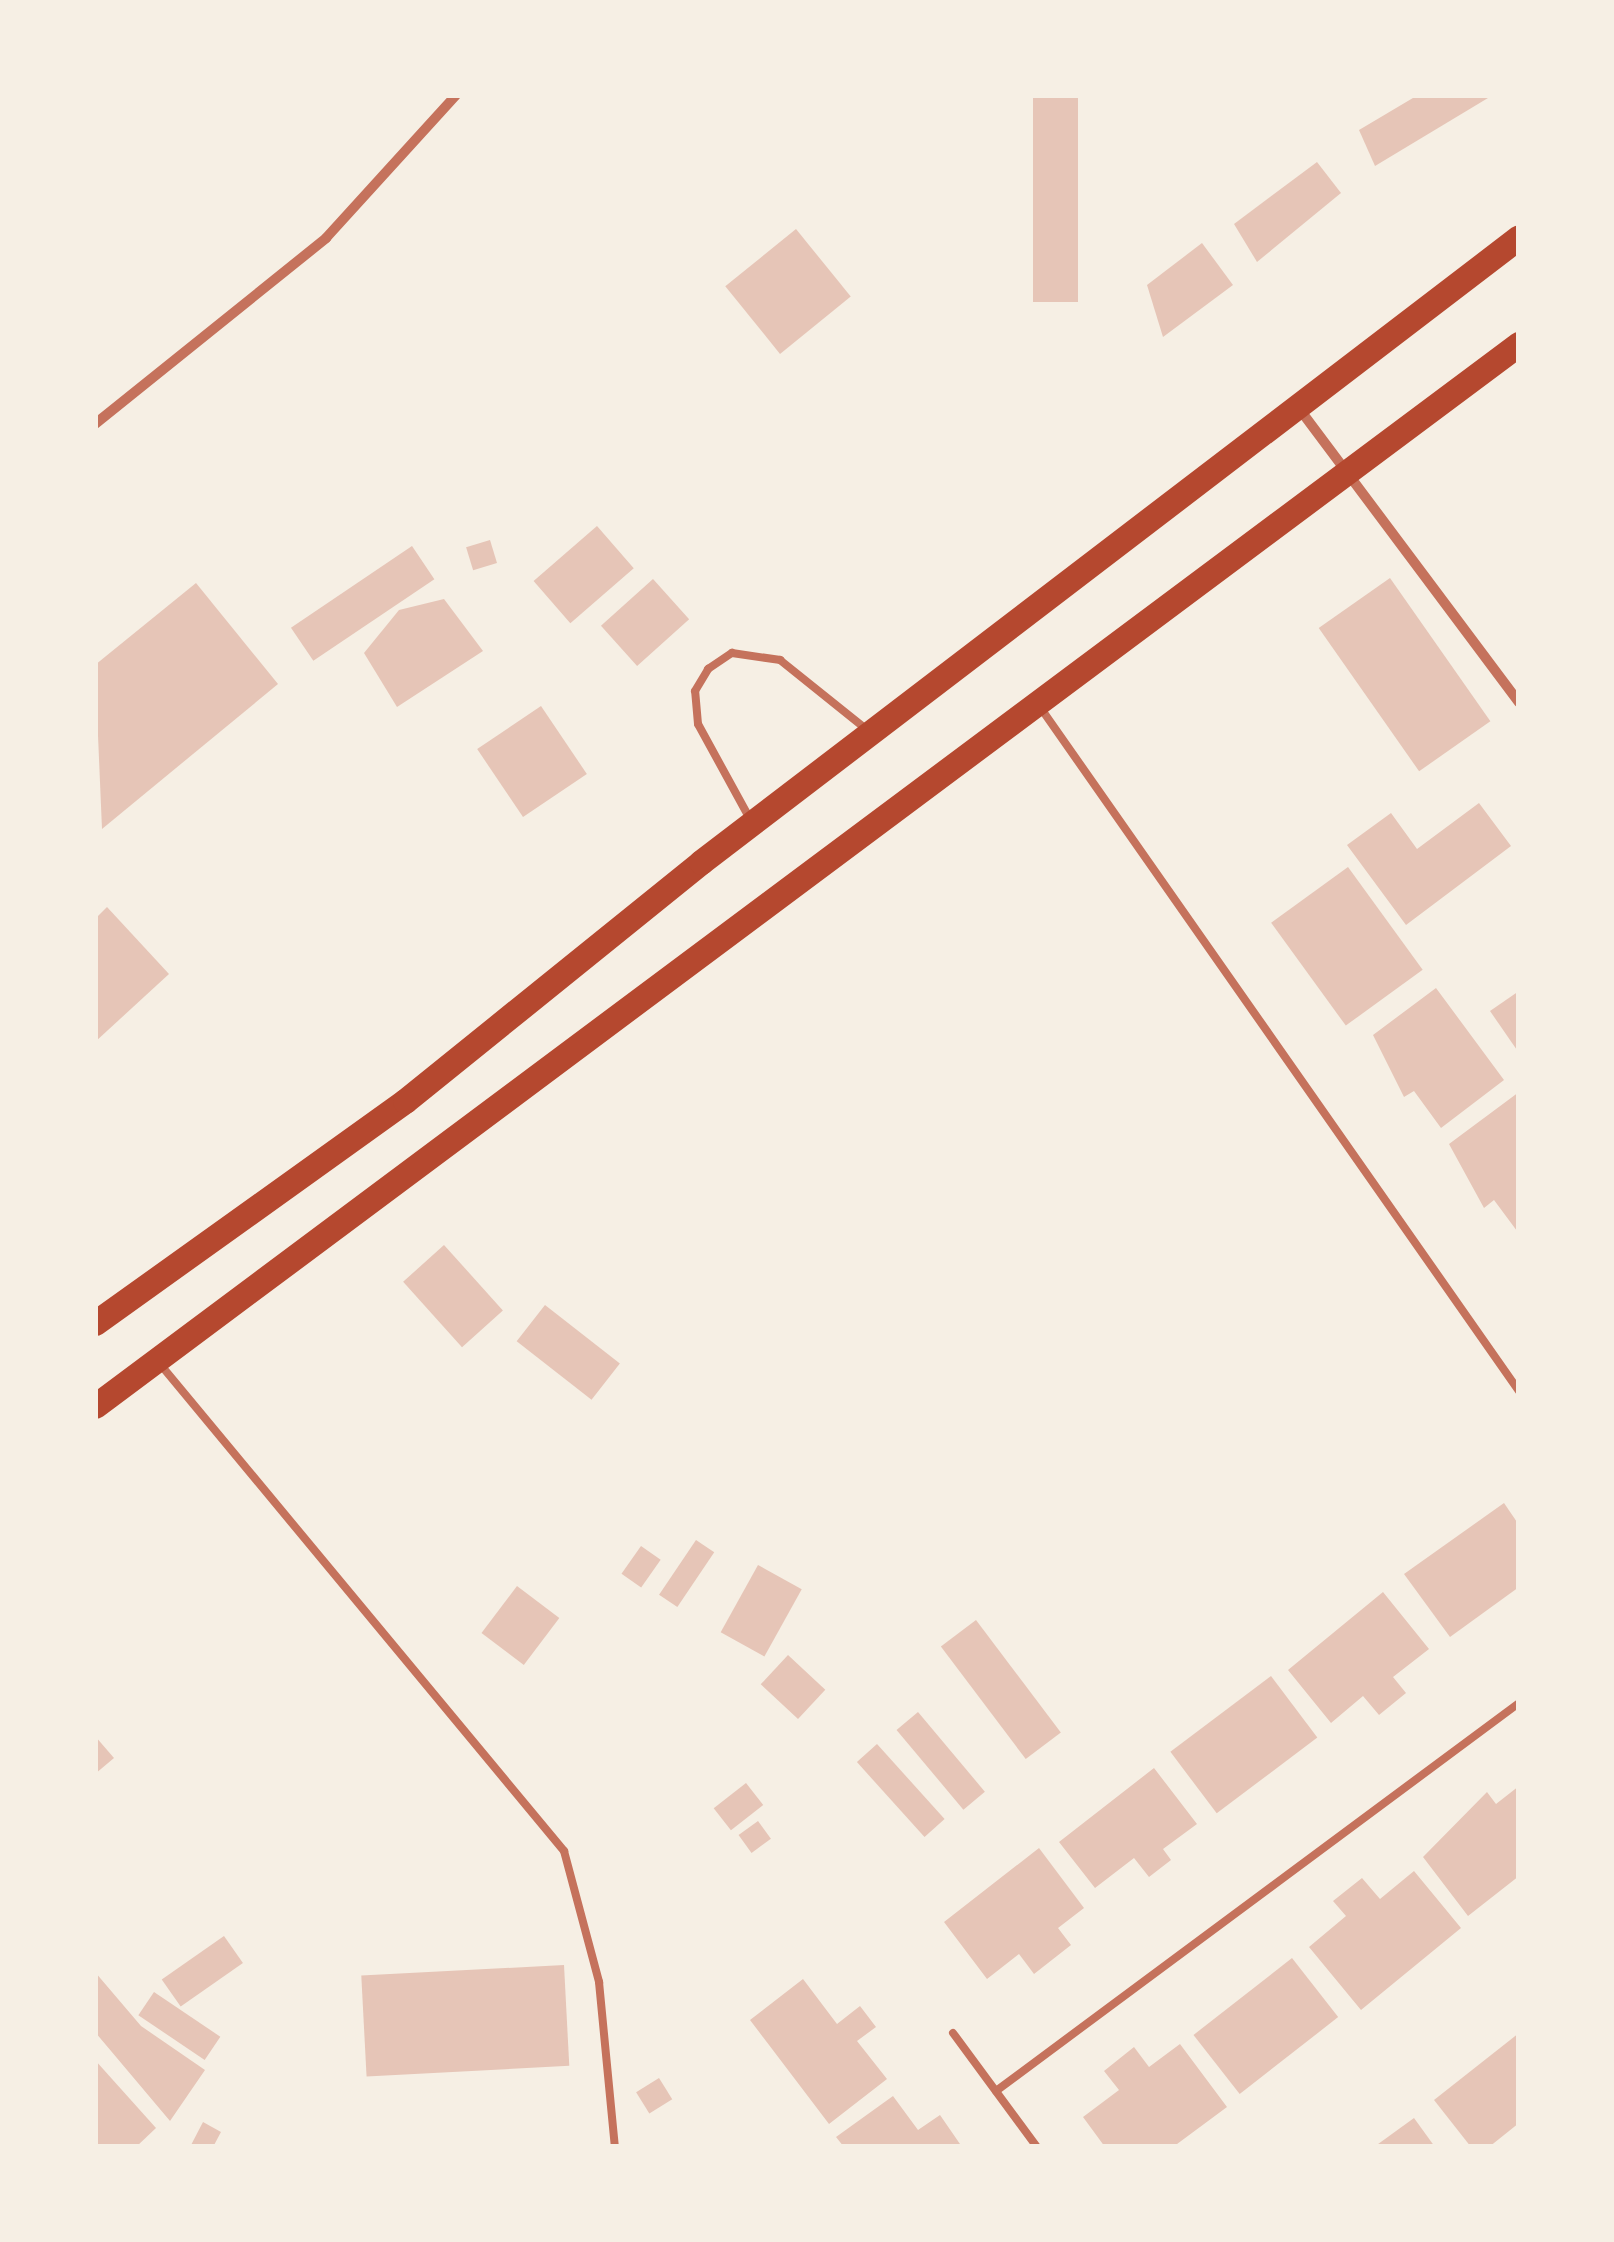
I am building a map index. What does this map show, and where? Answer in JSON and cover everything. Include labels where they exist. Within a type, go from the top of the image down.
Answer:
[{"type":"main road","points":[[95,1323],[404,1102],[752,824],[1294,402],[1519,237]]},
{"type":"main road","points":[[95,1406],[1035,699],[1349,474],[1519,344]]},
{"type":"street","points":[[95,424],[326,238],[456,95]]},
{"type":"street","points":[[1294,402],[1519,702]]},
{"type":"lane","points":[[752,824],[698,724],[695,690],[708,669],[732,653],[780,660],[872,734]]},
{"type":"lane","points":[[1035,699],[1519,1391]]},
{"type":"lane","points":[[156,1361],[564,1851],[599,1982],[615,2147]]},
{"type":"lane","points":[[996,2092],[1519,1703]]},
{"type":"lane","points":[[953,2033],[1037,2147]]},
{"type":"building","points":[[1033,95],[1078,95],[1078,302],[1033,302]]},
{"type":"building","points":[[1418,95],[1493,95],[1375,166],[1359,130]]},
{"type":"building","points":[[1317,162],[1341,193],[1257,262],[1234,224]]},
{"type":"building","points":[[796,229],[851,297],[780,354],[725,286]]},
{"type":"building","points":[[1202,243],[1233,285],[1163,337],[1147,285]]},
{"type":"building","points":[[597,526],[634,568],[570,623],[534,581]]},
{"type":"building","points":[[490,540],[497,563],[473,570],[466,547]]},
{"type":"building","points":[[412,546],[434,579],[313,661],[291,628]]},
{"type":"building","points":[[1390,578],[1490,721],[1419,771],[1319,628]]},
{"type":"building","points":[[653,579],[689,619],[637,666],[601,626]]},
{"type":"building","points":[[196,583],[278,684],[102,829],[95,665]]},
{"type":"building","points":[[444,599],[483,651],[397,707],[364,653],[399,610]]},
{"type":"building","points":[[541,706],[587,774],[523,817],[477,749]]},
{"type":"building","points":[[1479,803],[1511,846],[1406,925],[1347,845],[1391,813],[1417,849]]},
{"type":"building","points":[[1348,867],[1423,970],[1346,1026],[1271,923]]},
{"type":"building","points":[[107,907],[169,974],[95,1042],[95,919]]},
{"type":"building","points":[[1436,988],[1504,1080],[1441,1128],[1414,1091],[1404,1097],[1373,1035]]},
{"type":"building","points":[[1519,991],[1519,1053],[1490,1011]]},
{"type":"building","points":[[1519,1092],[1517,1231],[1494,1200],[1484,1208],[1449,1144]]},
{"type":"building","points":[[444,1245],[503,1310],[462,1347],[403,1282]]},
{"type":"building","points":[[545,1305],[620,1363],[592,1400],[517,1341]]},
{"type":"building","points":[[1504,1503],[1519,1525],[1519,1587],[1450,1637],[1404,1574]]},
{"type":"building","points":[[696,1540],[714,1552],[677,1607],[659,1595]]},
{"type":"building","points":[[641,1546],[661,1560],[641,1588],[621,1574]]},
{"type":"building","points":[[758,1565],[802,1589],[764,1657],[721,1632]]},
{"type":"building","points":[[517,1586],[559,1618],[524,1665],[481,1633]]},
{"type":"building","points":[[1383,1592],[1429,1649],[1393,1677],[1406,1693],[1379,1715],[1363,1696],[1331,1723],[1288,1670]]},
{"type":"building","points":[[976,1620],[1061,1733],[1026,1759],[941,1646]]},
{"type":"building","points":[[788,1655],[825,1690],[798,1719],[761,1684]]},
{"type":"building","points":[[1271,1676],[1317,1737],[1217,1813],[1170,1752]]},
{"type":"building","points":[[918,1712],[985,1792],[963,1810],[897,1730]]},
{"type":"building","points":[[95,1736],[114,1758],[95,1774]]},
{"type":"building","points":[[877,1744],[945,1819],[925,1837],[857,1762]]},
{"type":"building","points":[[1154,1768],[1197,1824],[1163,1849],[1171,1860],[1149,1877],[1134,1858],[1095,1888],[1059,1842]]},
{"type":"building","points":[[746,1783],[763,1805],[731,1830],[714,1808]]},
{"type":"building","points":[[1519,1786],[1519,1876],[1468,1916],[1423,1857],[1487,1792],[1496,1804]]},
{"type":"building","points":[[758,1821],[771,1839],[752,1853],[739,1835]]},
{"type":"building","points":[[1039,1848],[1084,1908],[1058,1928],[1071,1945],[1034,1974],[1019,1954],[987,1979],[944,1922]]},
{"type":"building","points":[[1414,1871],[1461,1928],[1361,2010],[1309,1947],[1346,1916],[1333,1901],[1362,1878],[1380,1899]]},
{"type":"building","points":[[224,1936],[243,1963],[181,2007],[162,1980]]},
{"type":"building","points":[[1292,1958],[1338,2017],[1240,2094],[1193,2035]]},
{"type":"building","points":[[564,1965],[569,2066],[367,2076],[361,1976]]},
{"type":"building","points":[[95,1972],[141,2026],[205,2070],[170,2121],[95,2032]]},
{"type":"building","points":[[803,1979],[837,2024],[860,2006],[876,2027],[857,2041],[887,2079],[829,2124],[750,2020]]},
{"type":"building","points":[[154,1992],[220,2037],[205,2060],[138,2015]]},
{"type":"building","points":[[1519,2033],[1519,2123],[1489,2147],[1471,2147],[1434,2100]]},
{"type":"building","points":[[1180,2044],[1227,2107],[1173,2147],[1105,2147],[1083,2117],[1119,2090],[1104,2071],[1134,2047],[1149,2067]]},
{"type":"building","points":[[95,2060],[156,2128],[136,2147],[95,2147]]},
{"type":"building","points":[[659,2078],[672,2099],[649,2114],[636,2092]]},
{"type":"building","points":[[893,2096],[918,2130],[940,2115],[960,2144],[844,2147],[836,2137]]},
{"type":"building","points":[[1414,2118],[1435,2147],[1374,2147]]},
{"type":"building","points":[[203,2122],[221,2132],[213,2147],[190,2147]]}]
